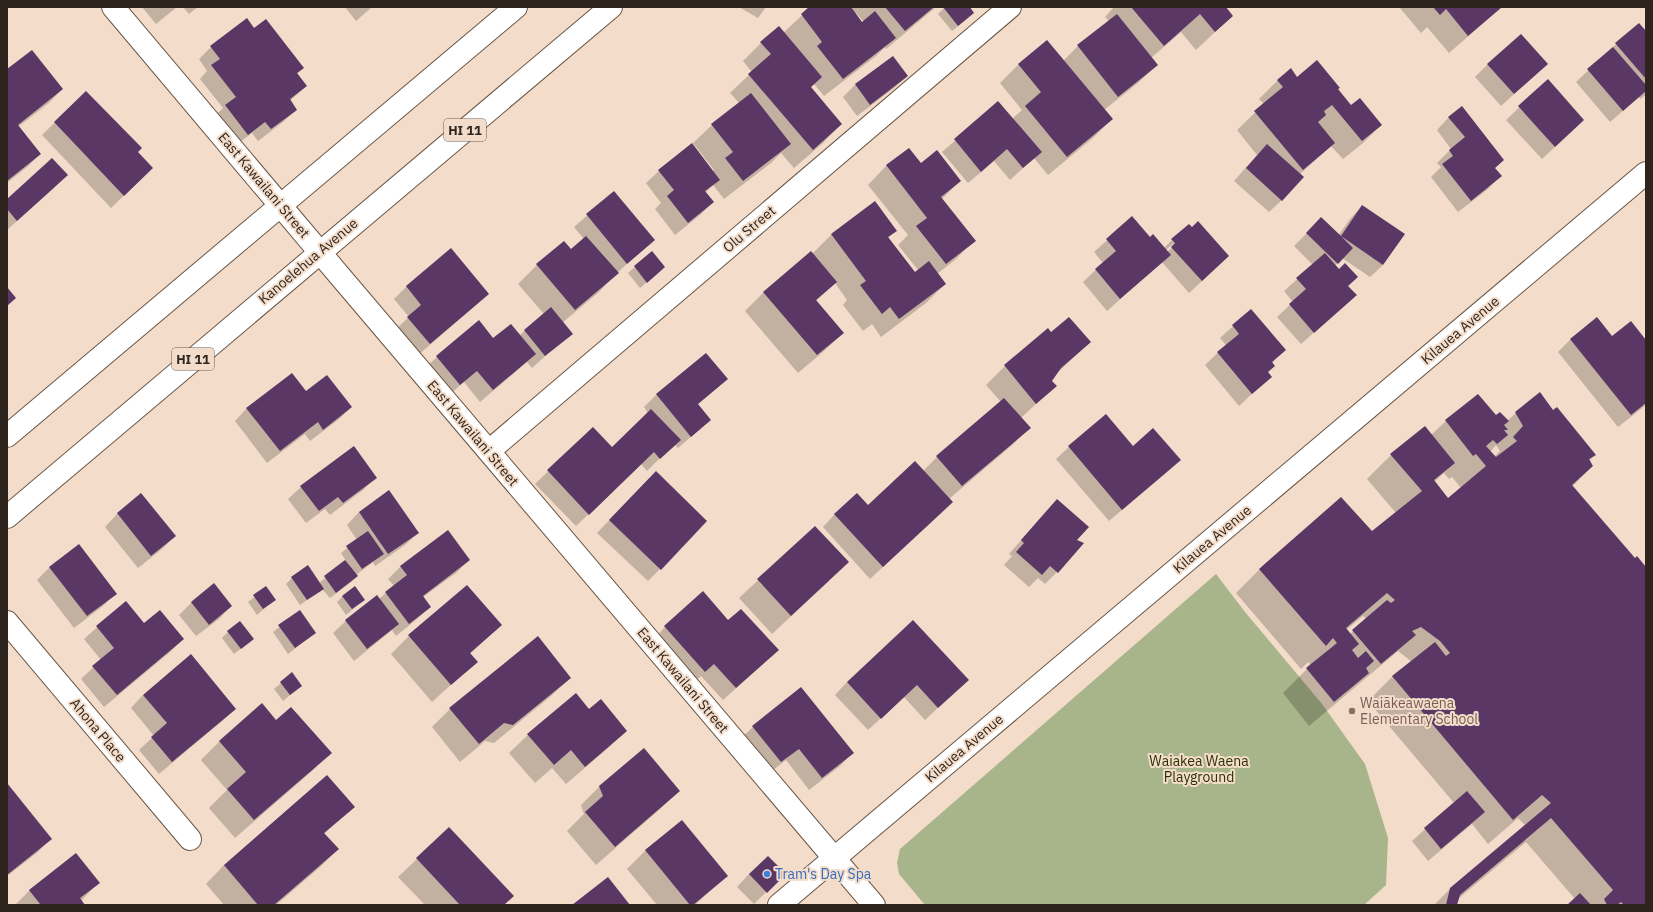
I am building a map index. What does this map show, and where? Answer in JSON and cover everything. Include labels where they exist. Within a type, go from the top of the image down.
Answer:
[{"type":"main road","name":"East Kawailani Street","points":[[113,7],[874,905]]},
{"type":"main road","points":[[7,436],[516,7]]},
{"type":"main road","name":"Kanoelehua Avenue","points":[[7,517],[611,7]]},
{"type":"main road","name":"Olu Street","points":[[489,451],[1010,7]]},
{"type":"main road","name":"Kilauea Avenue","points":[[779,905],[1646,173]]},
{"type":"main road","name":"Ahona Place","points":[[7,622],[190,839]]},
{"type":"green space","name":"Waiakea Waena Playground","points":[[1216,574],[1245,612],[1322,704],[1365,764],[1388,838],[1386,885],[1364,905],[925,905],[899,874],[897,863],[900,849]]},
{"type":"building","points":[[809,7],[851,7],[862,22],[875,11],[896,38],[843,79],[817,46],[822,42],[801,14]]},
{"type":"building","points":[[885,7],[934,7],[905,31]]},
{"type":"building","points":[[943,7],[970,7],[974,13],[958,26]]},
{"type":"building","points":[[1131,7],[1226,7],[1233,16],[1215,32],[1200,14],[1164,46]]},
{"type":"building","points":[[1433,7],[1502,7],[1468,36],[1446,9],[1440,15]]},
{"type":"building","points":[[1117,14],[1158,65],[1118,97],[1077,45]]},
{"type":"building","points":[[247,18],[254,28],[266,19],[304,68],[297,73],[307,86],[290,99],[297,110],[271,129],[265,122],[248,135],[225,105],[236,97],[211,65],[220,59],[210,46]]},
{"type":"building","points":[[1639,23],[1646,31],[1646,79],[1615,43]]},
{"type":"building","points":[[779,26],[822,77],[811,87],[842,124],[813,150],[748,74],[771,54],[760,42]]},
{"type":"building","points":[[1521,34],[1548,64],[1514,94],[1487,64]]},
{"type":"building","points":[[1047,40],[1113,119],[1067,157],[1025,106],[1041,92],[1018,64]]},
{"type":"building","points":[[1613,47],[1646,85],[1646,91],[1623,111],[1587,69]]},
{"type":"building","points":[[32,50],[63,89],[18,125],[41,154],[7,181],[7,69]]},
{"type":"building","points":[[893,56],[908,76],[870,105],[855,84]]},
{"type":"building","points":[[1317,60],[1340,88],[1338,89],[1351,105],[1360,98],[1382,125],[1362,141],[1332,105],[1324,111],[1326,115],[1318,122],[1335,143],[1303,170],[1254,111],[1283,87],[1277,80],[1291,68],[1297,77]]},
{"type":"building","points":[[1548,79],[1584,120],[1555,147],[1518,106]]},
{"type":"building","points":[[86,91],[142,148],[138,152],[153,168],[124,196],[54,122]]},
{"type":"building","points":[[751,93],[791,144],[743,181],[725,158],[733,152],[711,124]]},
{"type":"building","points":[[998,101],[1042,152],[1023,168],[1007,149],[981,172],[954,139]]},
{"type":"building","points":[[1462,106],[1504,160],[1495,168],[1502,176],[1471,201],[1442,164],[1453,156],[1449,150],[1465,137],[1448,117]]},
{"type":"building","points":[[692,143],[720,180],[705,191],[714,202],[688,223],[667,196],[674,190],[658,170]]},
{"type":"building","points":[[1267,144],[1304,177],[1282,201],[1246,168]]},
{"type":"building","points":[[909,148],[921,163],[937,150],[961,181],[941,197],[976,241],[946,264],[916,226],[927,218],[886,165]]},
{"type":"building","points":[[52,158],[68,175],[17,221],[7,209],[7,199]]},
{"type":"building","points":[[614,191],[655,240],[627,264],[586,214]]},
{"type":"building","points":[[875,201],[897,231],[888,237],[915,272],[929,261],[946,284],[899,319],[890,307],[882,314],[860,285],[866,281],[831,234]]},
{"type":"building","points":[[1362,205],[1405,234],[1383,265],[1341,236]]},
{"type":"building","points":[[1132,216],[1150,237],[1153,234],[1171,255],[1120,299],[1095,269],[1116,251],[1106,239]]},
{"type":"building","points":[[1321,217],[1353,248],[1338,264],[1306,233]]},
{"type":"building","points":[[1198,221],[1229,256],[1202,281],[1171,247],[1175,243],[1171,239],[1189,224],[1192,227]]},
{"type":"building","points":[[586,236],[619,273],[575,310],[536,264],[564,241],[571,249]]},
{"type":"building","points":[[451,248],[489,294],[430,344],[407,317],[421,305],[406,286]]},
{"type":"building","points":[[652,251],[665,267],[647,283],[634,266]]},
{"type":"building","points":[[811,251],[837,282],[816,300],[844,333],[817,355],[763,292]]},
{"type":"building","points":[[1325,253],[1339,269],[1345,263],[1358,277],[1348,286],[1357,295],[1314,333],[1289,304],[1306,289],[1296,278]]},
{"type":"building","points":[[7,287],[16,298],[7,306]]},
{"type":"building","points":[[551,307],[573,334],[545,356],[524,330]]},
{"type":"building","points":[[1251,309],[1286,350],[1272,362],[1275,366],[1268,372],[1272,377],[1252,394],[1217,352],[1239,334],[1232,325]]},
{"type":"building","points":[[1069,317],[1091,342],[1061,368],[1052,381],[1057,386],[1036,404],[1004,365],[1048,328],[1051,332]]},
{"type":"building","points":[[1597,317],[1612,336],[1631,321],[1646,340],[1646,403],[1631,415],[1570,339]]},
{"type":"building","points":[[479,320],[493,338],[511,324],[536,354],[493,390],[477,371],[460,385],[436,356]]},
{"type":"building","points":[[706,353],[728,379],[698,404],[711,420],[691,437],[656,394]]},
{"type":"building","points":[[292,373],[306,391],[327,375],[352,407],[323,430],[318,422],[280,451],[246,408]]},
{"type":"building","points":[[1540,392],[1553,410],[1557,407],[1596,455],[1589,459],[1593,466],[1572,485],[1635,558],[1637,556],[1646,567],[1646,905],[1624,905],[1621,902],[1617,905],[1607,905],[1604,899],[1613,890],[1551,818],[1460,895],[1457,905],[1446,905],[1450,888],[1551,803],[1542,795],[1513,820],[1392,676],[1435,642],[1446,656],[1450,653],[1440,641],[1421,627],[1412,631],[1416,635],[1381,664],[1352,630],[1387,600],[1391,603],[1395,600],[1387,593],[1346,628],[1359,644],[1352,650],[1358,658],[1366,651],[1374,661],[1366,668],[1369,673],[1334,702],[1306,668],[1337,643],[1333,638],[1326,646],[1259,569],[1341,497],[1372,531],[1422,491],[1390,454],[1425,426],[1455,463],[1434,480],[1448,498],[1486,466],[1476,454],[1473,456],[1445,420],[1478,394],[1496,415],[1500,412],[1509,421],[1504,425],[1508,430],[1504,430],[1508,435],[1497,444],[1493,440],[1486,446],[1496,457],[1517,441],[1513,437],[1523,426],[1515,412]]},
{"type":"building","points":[[1004,398],[1031,428],[962,486],[936,456]]},
{"type":"building","points":[[651,409],[681,440],[660,459],[654,452],[589,515],[547,470],[593,427],[612,447]]},
{"type":"building","points":[[1106,414],[1133,446],[1153,428],[1181,460],[1122,510],[1068,446]]},
{"type":"building","points":[[354,446],[377,478],[343,503],[338,497],[319,511],[300,486]]},
{"type":"building","points":[[915,461],[953,502],[883,567],[834,514],[857,493],[868,505]]},
{"type":"building","points":[[656,471],[707,521],[661,570],[609,520]]},
{"type":"building","points":[[389,490],[419,533],[388,554],[359,512]]},
{"type":"building","points":[[141,493],[176,536],[151,556],[117,513]]},
{"type":"building","points":[[1057,499],[1089,527],[1077,540],[1084,543],[1058,573],[1050,566],[1042,575],[1016,552],[1024,543],[1021,540]]},
{"type":"building","points":[[815,526],[849,562],[791,616],[757,579]]},
{"type":"building","points":[[448,530],[470,560],[423,596],[431,607],[409,624],[385,592],[407,575],[400,566]]},
{"type":"building","points":[[368,531],[384,554],[362,569],[346,546]]},
{"type":"building","points":[[79,544],[117,594],[87,616],[49,567]]},
{"type":"building","points":[[345,560],[358,576],[336,593],[324,576]]},
{"type":"building","points":[[308,565],[324,589],[307,600],[291,577]]},
{"type":"building","points":[[214,583],[232,606],[209,625],[191,602]]},
{"type":"building","points":[[467,585],[502,625],[470,653],[478,662],[451,685],[408,635]]},
{"type":"building","points":[[266,586],[276,600],[263,609],[253,595]]},
{"type":"building","points":[[355,586],[365,600],[352,609],[342,596]]},
{"type":"building","points":[[703,591],[728,620],[741,609],[779,650],[736,688],[714,664],[705,672],[664,626]]},
{"type":"building","points":[[377,595],[399,624],[367,649],[345,620]]},
{"type":"building","points":[[126,601],[144,623],[160,610],[184,639],[117,695],[92,666],[114,648],[96,626]]},
{"type":"building","points":[[300,610],[316,633],[295,648],[278,625]]},
{"type":"building","points":[[913,620],[969,680],[938,708],[917,685],[881,719],[847,682]]},
{"type":"building","points":[[240,621],[254,639],[241,649],[227,631]]},
{"type":"building","points":[[538,636],[571,678],[513,725],[504,723],[479,744],[449,708]]},
{"type":"building","points":[[191,654],[236,709],[172,762],[151,737],[167,723],[143,695]]},
{"type":"building","points":[[292,672],[302,686],[290,695],[280,682]]},
{"type":"building","points":[[801,687],[854,753],[822,778],[799,749],[781,762],[752,726]]},
{"type":"building","points":[[576,693],[589,709],[601,699],[627,731],[585,767],[571,750],[554,765],[527,734]]},
{"type":"building","points":[[262,703],[276,720],[291,707],[332,753],[254,820],[227,789],[246,772],[219,741]]},
{"type":"building","points":[[644,748],[680,791],[615,847],[585,812],[603,796],[599,786]]},
{"type":"building","points":[[327,775],[355,807],[324,833],[339,849],[274,905],[258,905],[224,865]]},
{"type":"building","points":[[7,783],[52,839],[7,875]]},
{"type":"building","points":[[1467,791],[1485,812],[1441,849],[1424,828]]},
{"type":"building","points":[[682,820],[728,876],[693,905],[690,905],[645,850]]},
{"type":"building","points":[[449,827],[514,896],[504,905],[460,905],[416,858]]},
{"type":"building","points":[[76,853],[100,883],[80,898],[85,905],[39,905],[40,904],[29,890]]},
{"type":"building","name":"Tram's Day Spa","points":[[768,856],[786,874],[767,893],[749,874]]},
{"type":"building","points":[[608,877],[630,905],[572,905]]},
{"type":"building","points":[[1580,893],[1591,905],[1567,905]]},
{"type":"place","name":"Waiākeawaena Elementary School","points":[[1352,711]]},
{"type":"place","name":"Tram's Day Spa","points":[[767,874]]}]
